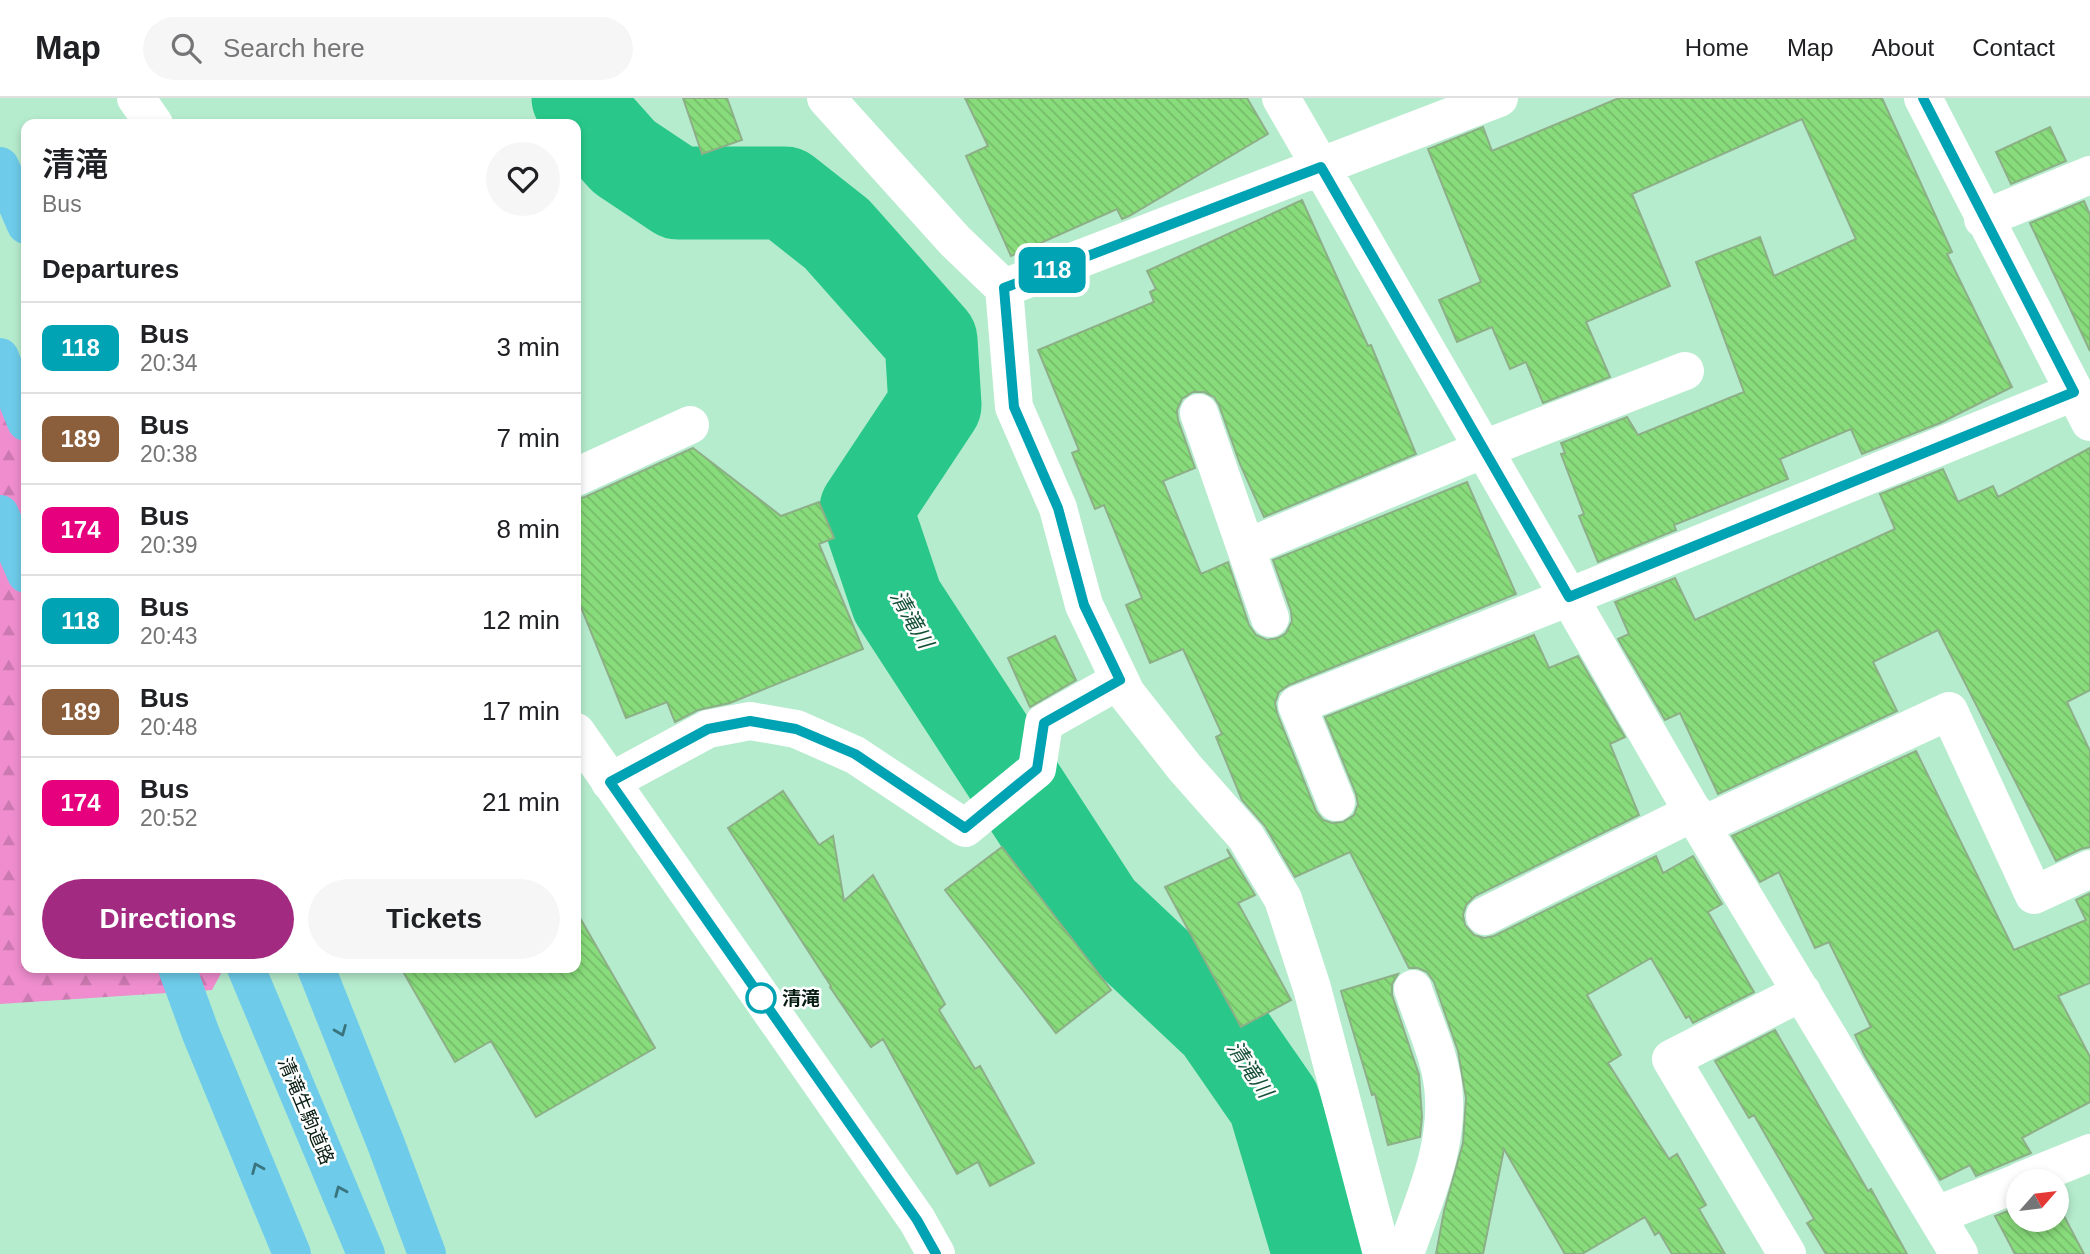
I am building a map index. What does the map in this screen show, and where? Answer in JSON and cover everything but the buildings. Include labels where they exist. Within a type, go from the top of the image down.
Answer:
[{"type":"highway","points":[[0,166],[21,214]]},
{"type":"highway","points":[[0,357],[21,410]]},
{"type":"highway","points":[[0,514],[21,562]]},
{"type":"highway","points":[[179,973],[201,1034],[292,1254]]},
{"type":"highway","name":"清滝生駒道路","points":[[248,973],[366,1254]]},
{"type":"highway","points":[[318,973],[427,1254]]},
{"type":"highway","points":[[386,1144],[446,1254]]},
{"type":"street","points":[[136,98],[151,119]]},
{"type":"street","points":[[825,98],[955,241],[1004,288],[1014,407],[1058,508],[1084,605],[1126,693],[1185,768],[1246,837],[1283,899],[1312,988],[1382,1254]]},
{"type":"street","points":[[1281,98],[1697,819],[1959,1254]]},
{"type":"street","points":[[1004,288],[1499,98]]},
{"type":"street","points":[[1336,802],[1297,705],[1569,597],[2082,407],[1923,98]]},
{"type":"street","points":[[1983,219],[2090,176]]},
{"type":"street","points":[[1246,548],[1484,449],[1685,371]]},
{"type":"street","points":[[1199,414],[1270,618]]},
{"type":"street","points":[[581,475],[690,425]]},
{"type":"street","points":[[610,782],[708,729],[750,721],[796,729],[855,754],[965,828],[1037,769],[1044,723],[1120,680]]},
{"type":"street","points":[[1485,916],[1697,819],[1949,711],[2034,895],[2090,869]]},
{"type":"street","points":[[581,739],[917,1220],[936,1254]]},
{"type":"street","points":[[1405,1254],[1442,1143],[1444,1097],[1437,1062],[1413,989]]},
{"type":"street","points":[[1787,1254],[1671,1059],[1802,992]]},
{"type":"street","points":[[2051,1169],[2090,1153]]},
{"type":"street","points":[[1937,1215],[2006,1187]]},
{"type":"green space","points":[[0,406],[21,418],[21,973],[221,973],[212,990],[0,1004]]},
{"type":"waterway","name":"清滝川","points":[[578,98],[590,119],[624,157],[678,193],[785,193],[837,234],[931,340],[935,405],[866,509],[897,601],[1098,910],[1220,1025],[1274,1103],[1319,1254]]},
{"type":"bus line","name":"118","points":[[936,1254],[917,1220],[610,782],[708,729],[750,721],[796,729],[855,754],[965,828],[1037,769],[1044,723],[1120,680],[1084,605],[1058,508],[1014,407],[1004,288],[1321,167],[1569,597],[2074,392],[1923,98]]},
{"type":"place","name":"清滝","points":[[761,998]]}]
